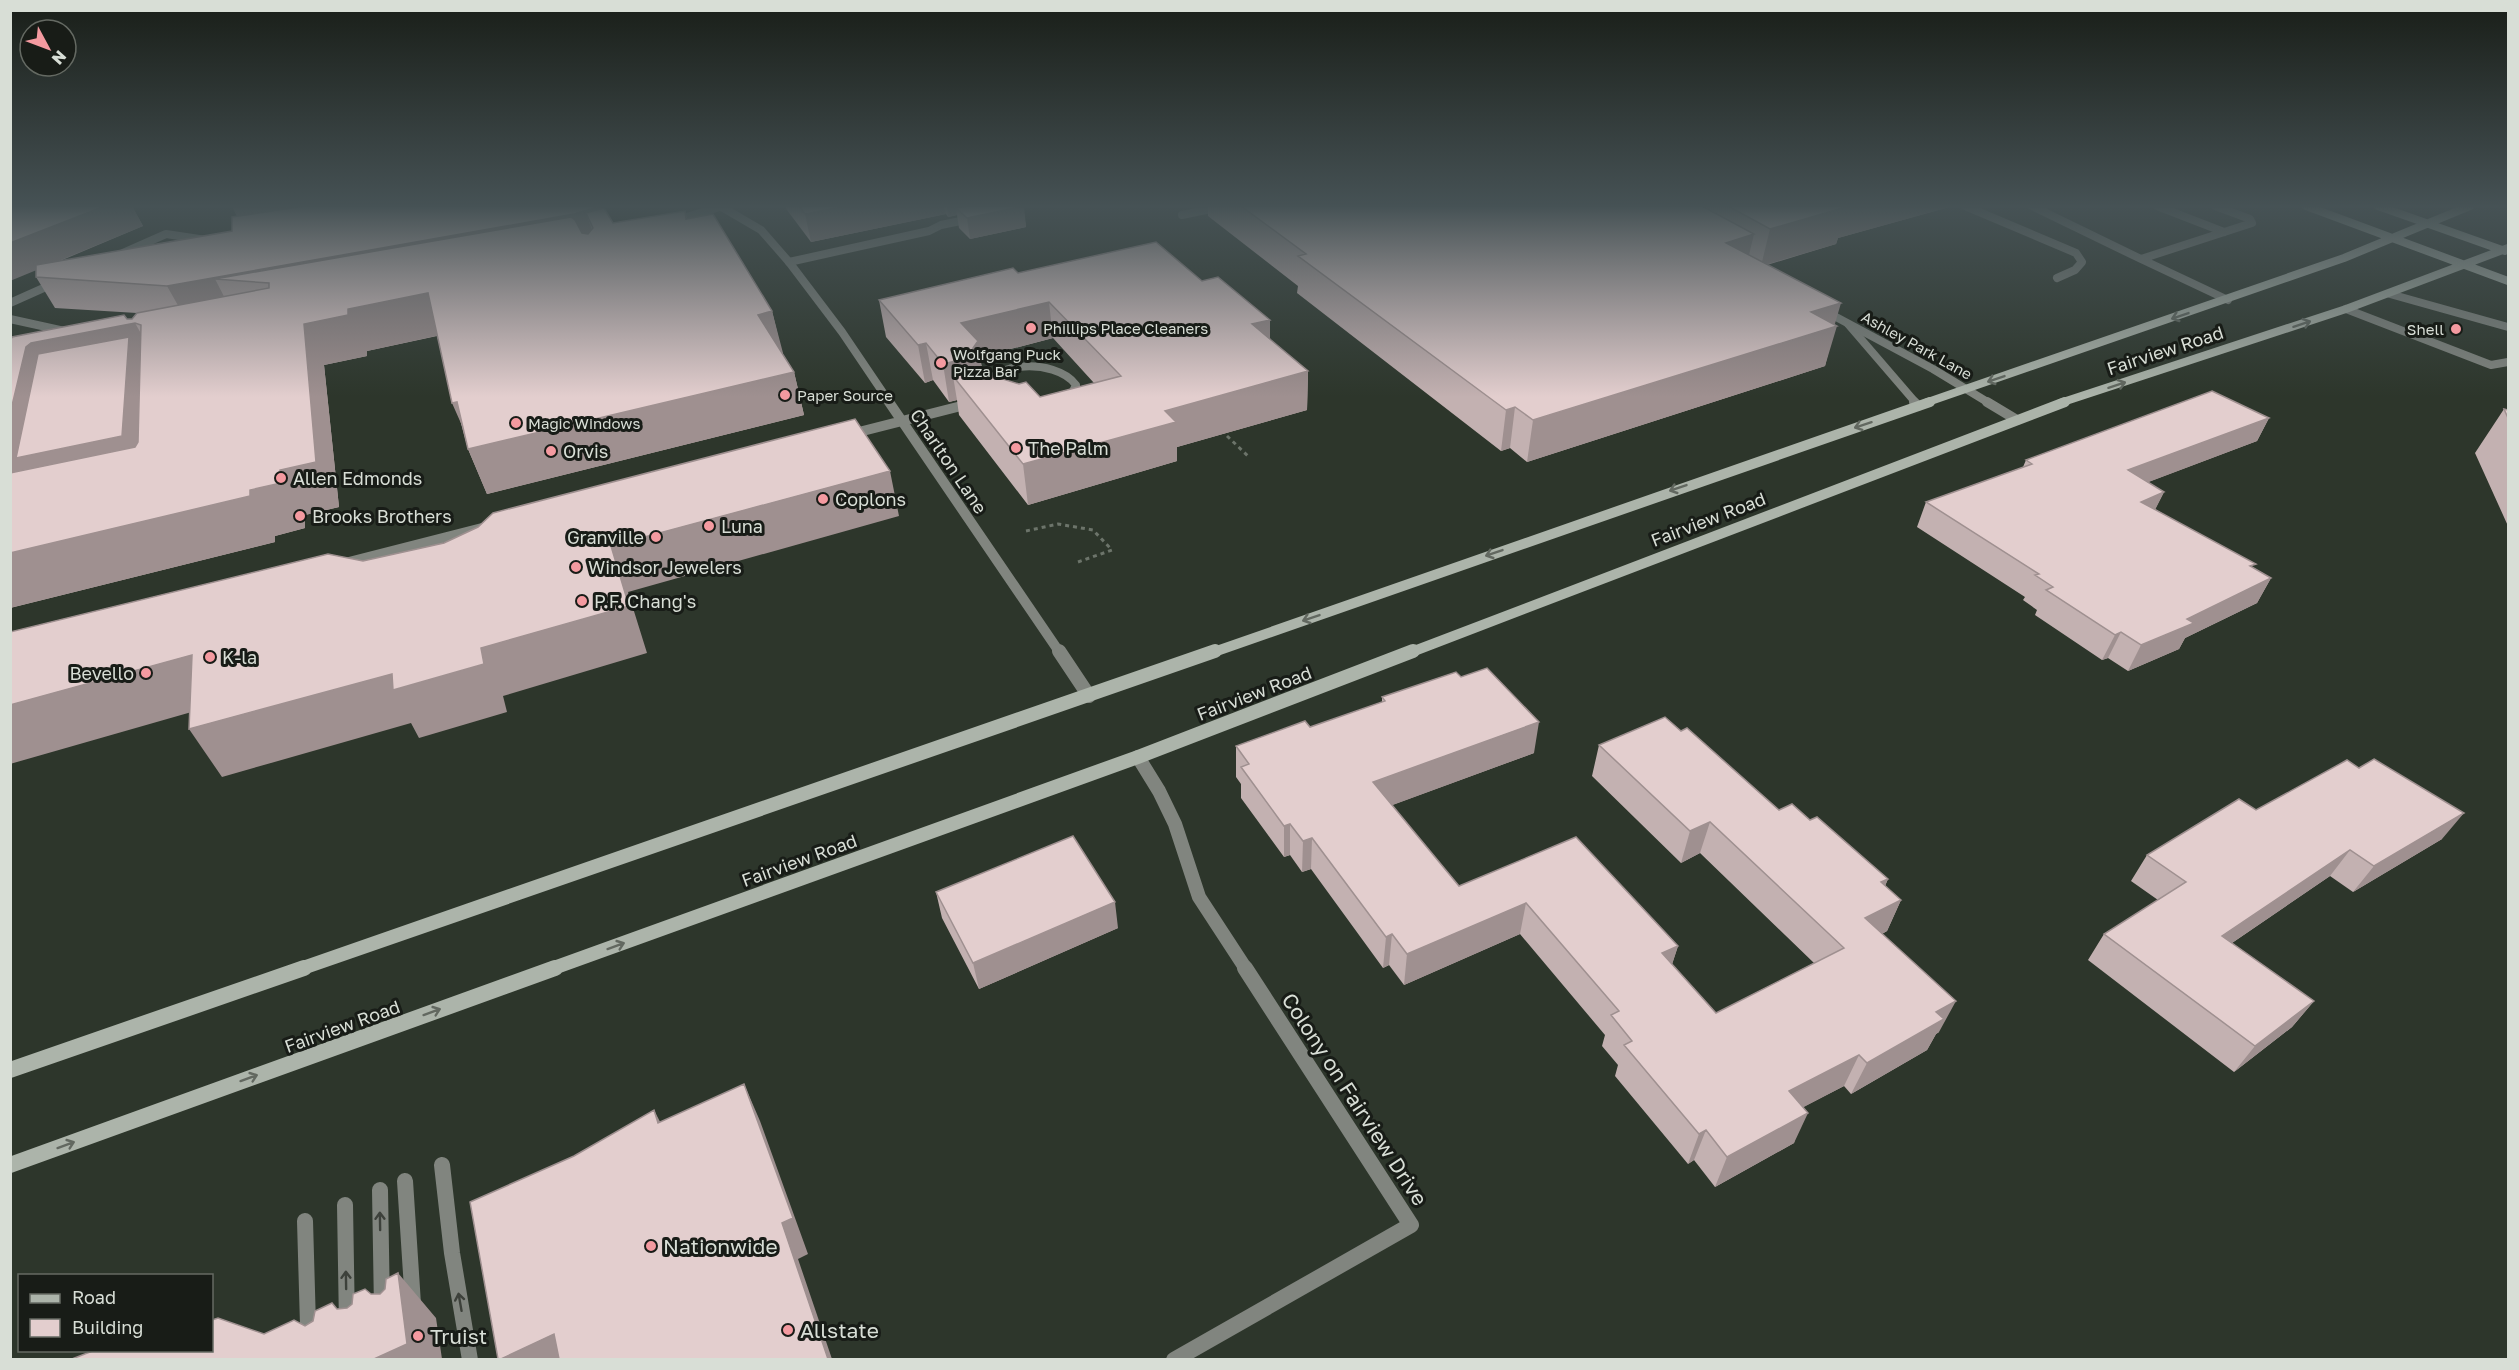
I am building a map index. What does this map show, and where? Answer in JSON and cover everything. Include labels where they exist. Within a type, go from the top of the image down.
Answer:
[{"type":"main road","name":"Fairview Road","points":[[10,1070],[1089,696],[1718,474],[2311,270]]},
{"type":"main road","name":"Fairview Road","points":[[10,1164],[1138,757],[2061,403],[2346,309],[2453,270]]},
{"type":"main road","points":[[2479,270],[2508,281]]},
{"type":"street","name":"Charlton Lane","points":[[795,270],[842,333],[1089,696]]},
{"type":"street","points":[[2057,278],[2075,270]]},
{"type":"street","points":[[2164,270],[2228,300]]},
{"type":"street","points":[[10,303],[62,280]]},
{"type":"street","points":[[2390,294],[2508,327]]},
{"type":"street","name":"Ashley Park Lane","points":[[1812,303],[2017,420]]},
{"type":"street","points":[[2346,309],[2491,365],[2508,362]]},
{"type":"street","points":[[10,319],[75,334]]},
{"type":"street","points":[[1848,324],[1918,406]]},
{"type":"street","points":[[831,440],[983,401],[995,409],[1030,413],[1049,410],[1064,403],[1074,394],[1077,385],[1072,377],[1061,370],[1027,366],[994,375],[984,384],[981,393],[983,401]]},
{"type":"street","points":[[327,567],[498,524]]},
{"type":"street","name":"Colony on Fairview Drive","points":[[1138,757],[1172,814],[1188,853],[1199,897],[1411,1225],[1174,1359]]},
{"type":"street","points":[[442,1165],[452,1253],[470,1359]]},
{"type":"street","points":[[405,1181],[414,1317]]},
{"type":"street","points":[[380,1190],[382,1331]]},
{"type":"street","points":[[345,1205],[347,1347]]},
{"type":"street","points":[[305,1221],[309,1359]]},
{"type":"path","points":[[1227,436],[1248,456]]},
{"type":"path","points":[[1026,531],[1058,524],[1093,530],[1112,550],[1078,562]]},
{"type":"building","points":[[36,270],[258,270],[167,286],[36,277]]},
{"type":"building","points":[[267,270],[747,270],[772,311],[758,315],[794,372],[468,449],[457,402],[452,403],[428,293],[348,309],[348,315],[304,324],[316,462],[280,470],[281,483],[250,490],[250,496],[10,553],[10,473],[135,447],[138,442],[141,325],[135,323],[31,343],[26,347],[10,414],[10,342],[12,337],[124,315],[127,319],[132,319],[137,313],[269,288],[269,283],[215,279]]},
{"type":"building","points":[[1005,270],[1015,270],[1018,273],[1032,270],[1189,270],[1202,281],[1218,277],[1270,320],[1252,324],[1308,371],[1165,411],[1176,422],[1023,464],[953,376],[977,371],[1019,384],[1026,382],[1040,397],[1121,376],[1049,302],[961,323],[978,341],[973,348],[972,357],[943,364],[926,343],[918,345],[879,300]]},
{"type":"building","points":[[1317,270],[1778,270],[1841,303],[1811,312],[1837,326],[1533,420],[1515,407],[1506,410]]},
{"type":"building","points":[[129,337],[122,436],[16,458],[38,354]]},
{"type":"building","points":[[2212,391],[2269,418],[2128,470],[2164,492],[2141,502],[2256,564],[2250,566],[2271,578],[2187,619],[2194,623],[2141,645],[2121,632],[2115,635],[2046,590],[2053,587],[2035,575],[2039,574],[1926,502],[2032,464],[2026,460]]},
{"type":"building","points":[[855,419],[890,471],[611,546],[629,606],[481,648],[484,664],[393,690],[392,674],[189,729],[192,655],[10,705],[10,632],[328,554],[363,561],[444,543],[478,527],[493,513]]},
{"type":"building","points":[[1487,668],[1539,722],[1373,782],[1459,886],[1576,837],[1678,946],[1662,953],[1716,1013],[1844,948],[1710,822],[1690,831],[1599,745],[1665,717],[1681,731],[1687,728],[1779,810],[1792,804],[1810,820],[1817,817],[1888,879],[1881,882],[1901,900],[1865,918],[1956,1001],[1936,1012],[1944,1019],[1867,1063],[1859,1055],[1789,1091],[1808,1113],[1727,1157],[1706,1130],[1699,1134],[1624,1045],[1632,1041],[1611,1015],[1619,1011],[1526,903],[1407,954],[1392,934],[1386,937],[1312,838],[1303,841],[1290,824],[1284,826],[1241,767],[1249,764],[1236,746],[1305,721],[1310,727],[1385,701],[1382,697],[1456,672],[1461,677]]},
{"type":"building","points":[[2374,759],[2464,813],[2374,866],[2350,850],[2222,936],[2314,1001],[2255,1046],[2104,934],[2186,882],[2147,855],[2239,799],[2256,810],[2347,760],[2359,768]]},
{"type":"building","points":[[1073,836],[1115,902],[973,963],[936,892]]},
{"type":"building","name":"Nationwide","points":[[744,1084],[793,1218],[782,1223],[828,1359],[559,1359],[554,1334],[498,1359],[470,1202],[574,1156],[654,1110],[658,1123]]},
{"type":"building","points":[[398,1273],[407,1344],[374,1359],[72,1359],[90,1352],[213,1352],[213,1320],[218,1318],[264,1334],[294,1320],[305,1326],[313,1321],[315,1311],[332,1303],[337,1309],[347,1308],[352,1304],[353,1294],[365,1289],[371,1294],[380,1294],[385,1289],[386,1279]]},
{"type":"place","name":"Phillips Place Cleaners","points":[[1031,328]]},
{"type":"place","name":"Shell","points":[[2456,329]]},
{"type":"place","name":"Wolfgang Puck Pizza Bar","points":[[941,363]]},
{"type":"place","name":"Paper Source","points":[[785,395]]},
{"type":"place","name":"Magic Windows","points":[[516,423]]},
{"type":"place","name":"The Palm","points":[[1016,448]]},
{"type":"place","name":"Orvis","points":[[551,451]]},
{"type":"place","name":"Allen Edmonds","points":[[281,478]]},
{"type":"place","name":"Coplons","points":[[823,499]]},
{"type":"place","name":"Brooks Brothers","points":[[300,516]]},
{"type":"place","name":"Luna","points":[[709,526]]},
{"type":"place","name":"Granville","points":[[656,537]]},
{"type":"place","name":"Windsor Jewelers","points":[[576,567]]},
{"type":"place","name":"P.F. Chang's","points":[[582,601]]},
{"type":"place","name":"K-la","points":[[210,657]]},
{"type":"place","name":"Bevello","points":[[146,673]]},
{"type":"place","name":"Nationwide","points":[[651,1246]]},
{"type":"place","name":"Allstate","points":[[788,1330]]},
{"type":"place","name":"Truist","points":[[418,1336]]}]
